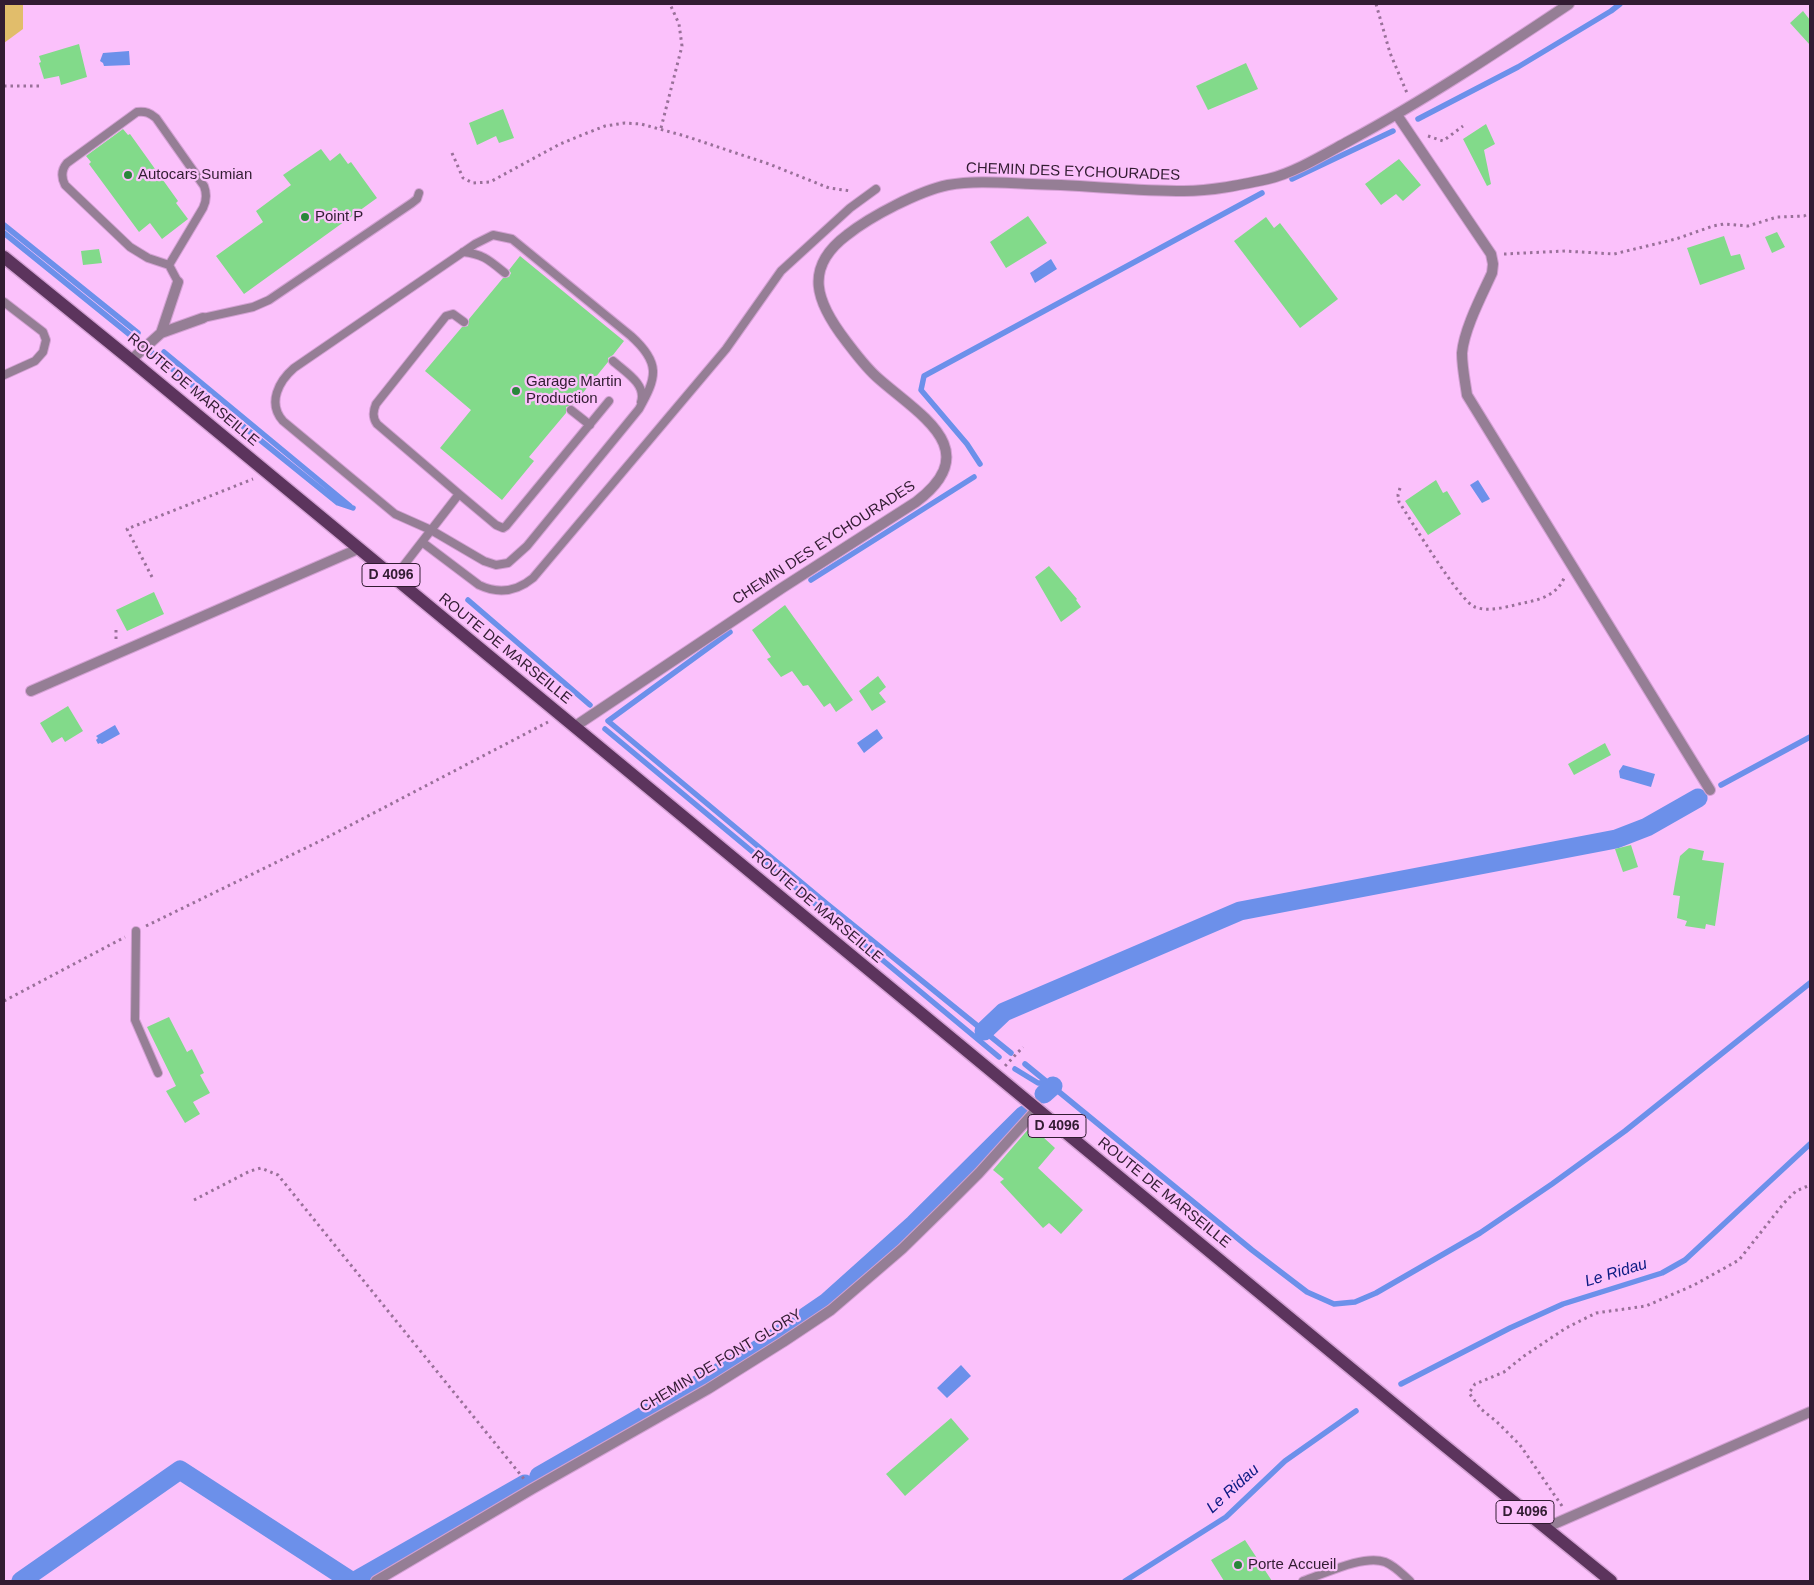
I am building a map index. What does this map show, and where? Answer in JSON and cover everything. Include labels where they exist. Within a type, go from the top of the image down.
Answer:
[{"type":"main road","name":"ROUTE DE MARSEILLE","points":[[4,257],[1611,1581]]},
{"type":"street","name":"CHEMIN DES EYCHOURADES","points":[[574,727],[782,588],[916,502],[926,495],[942,477],[947,456],[937,430],[868,368],[842,335],[824,306],[819,282],[821,265],[830,250],[850,232],[917,195],[952,184],[979,182],[1054,184],[1185,191],[1230,187],[1271,178],[1283,174],[1397,115],[1569,4]]},
{"type":"street","points":[[1397,115],[1491,254],[1494,264],[1465,338],[1462,353],[1467,395],[1710,790]]},
{"type":"street","points":[[161,334],[178,282]]},
{"type":"street","points":[[131,360],[161,334],[203,318]]},
{"type":"street","points":[[31,691],[358,549]]},
{"type":"street","name":"CHEMIN DE FONT GLORY","points":[[376,1581],[708,1388],[831,1310],[902,1249],[942,1210],[979,1173],[1037,1109]]},
{"type":"street","points":[[1545,1528],[1810,1412]]},
{"type":"lane","points":[[169,265],[203,208],[206,202],[206,191],[156,118],[144,111],[137,112],[67,163],[63,168],[63,180],[65,185],[130,247],[148,258],[169,265],[178,282]]},
{"type":"lane","points":[[422,542],[488,589],[506,591],[526,584],[726,349],[781,272],[850,208],[876,189]]},
{"type":"lane","points":[[203,318],[253,307],[269,300],[412,203],[417,199],[419,193]]},
{"type":"lane","points":[[493,234],[512,239],[631,336],[643,348],[654,374],[651,388],[639,409],[527,546],[508,563],[496,565],[484,562],[430,530],[395,514],[292,430],[280,417],[276,397],[283,379],[294,368],[463,252],[493,234]]},
{"type":"lane","points":[[463,252],[484,256],[505,273]]},
{"type":"lane","points":[[4,302],[43,332],[46,340],[43,352],[35,361],[4,375]]},
{"type":"lane","points":[[464,322],[453,314],[446,316],[376,404],[373,415],[377,424],[496,525],[503,528],[506,526],[610,401]]},
{"type":"lane","points":[[612,361],[632,378],[642,391],[639,409]]},
{"type":"lane","points":[[571,410],[590,425]]},
{"type":"lane","points":[[394,578],[459,494]]},
{"type":"lane","points":[[136,931],[135,1020],[158,1073]]},
{"type":"lane","points":[[1303,1581],[1359,1562],[1373,1560],[1391,1564],[1410,1581]]},
{"type":"path","points":[[661,128],[682,46],[680,24],[670,4]]},
{"type":"path","points":[[1376,4],[1390,53],[1412,105]]},
{"type":"path","points":[[4,86],[42,86]]},
{"type":"path","points":[[452,153],[463,178],[473,183],[490,182],[560,144],[605,126],[633,124],[661,128],[769,164],[830,188],[859,192],[876,189]]},
{"type":"path","points":[[1408,129],[1443,141],[1463,126]]},
{"type":"path","points":[[1491,254],[1565,251],[1614,254],[1676,239],[1724,224],[1748,226],[1777,217],[1804,216],[1810,213]]},
{"type":"path","points":[[152,577],[127,529],[268,473]]},
{"type":"path","points":[[1400,488],[1399,502],[1454,585],[1466,601],[1473,606],[1482,609],[1498,608],[1537,600],[1552,593],[1562,583],[1568,560]]},
{"type":"path","points":[[4,1001],[136,931],[322,840],[561,716]]},
{"type":"path","points":[[996,1076],[1023,1047]]},
{"type":"path","points":[[194,1200],[261,1168],[278,1175],[532,1489]]},
{"type":"path","points":[[1570,1517],[1520,1445],[1497,1422],[1480,1410],[1469,1393],[1476,1384],[1504,1372],[1566,1328],[1596,1313],[1646,1306],[1694,1285],[1739,1260],[1784,1203],[1796,1192],[1810,1185]]},
{"type":"shaded area","points":[[4,4],[23,4],[23,29],[4,43]]},
{"type":"water","points":[[129,51],[130,65],[104,66],[100,61],[103,53]]},
{"type":"water","points":[[1051,259],[1057,269],[1035,283],[1030,273]]},
{"type":"water","points":[[1478,480],[1490,499],[1482,503],[1470,485]]},
{"type":"water","points":[[115,725],[120,734],[102,744],[98,744],[96,736]]},
{"type":"water","points":[[877,729],[883,738],[864,753],[857,743]]},
{"type":"water","points":[[1623,765],[1655,774],[1651,787],[1620,778],[1619,771]]},
{"type":"water","points":[[961,1365],[971,1376],[947,1398],[937,1388]]},
{"type":"building","points":[[1803,11],[1810,20],[1810,45],[1790,23]]},
{"type":"building","points":[[79,44],[87,77],[61,85],[59,76],[44,79],[39,56]]},
{"type":"building","points":[[1246,63],[1258,89],[1208,110],[1196,86]]},
{"type":"building","points":[[503,109],[514,138],[499,143],[496,136],[477,145],[469,123]]},
{"type":"building","points":[[1486,124],[1495,144],[1484,150],[1491,184],[1487,186],[1463,139]]},
{"type":"building","name":"Autocars Sumian","points":[[123,129],[128,135],[130,134],[178,201],[176,203],[188,219],[162,239],[150,223],[139,232],[89,164],[91,162],[86,156]]},
{"type":"building","name":"Point P","points":[[321,149],[330,161],[340,153],[348,164],[351,162],[377,198],[244,294],[216,256],[263,222],[256,211],[291,185],[283,175]]},
{"type":"building","points":[[1399,159],[1421,185],[1403,201],[1396,194],[1381,205],[1365,184]]},
{"type":"building","points":[[1028,216],[1047,243],[1006,268],[990,242]]},
{"type":"building","points":[[1266,217],[1274,228],[1280,223],[1338,299],[1300,328],[1234,241]]},
{"type":"building","points":[[1777,232],[1785,247],[1772,253],[1765,237]]},
{"type":"building","points":[[1724,236],[1731,256],[1740,254],[1745,269],[1700,285],[1687,248]]},
{"type":"building","points":[[99,249],[102,263],[83,265],[81,251]]},
{"type":"building","name":"Garage Martin Production","points":[[520,256],[624,341],[613,355],[608,358],[608,362],[573,405],[566,407],[566,413],[529,457],[534,461],[502,500],[440,448],[471,410],[425,371],[462,327],[468,326],[469,319],[503,278],[509,277],[511,273],[509,270]]},
{"type":"building","points":[[1436,480],[1443,493],[1447,491],[1461,514],[1428,535],[1405,501]]},
{"type":"building","points":[[1049,566],[1077,599],[1081,607],[1061,622],[1035,577]]},
{"type":"building","points":[[154,592],[164,614],[127,631],[116,610]]},
{"type":"building","points":[[785,605],[853,700],[836,712],[830,703],[824,707],[808,685],[803,686],[792,671],[781,677],[767,659],[771,657],[752,630]]},
{"type":"building","points":[[878,676],[886,687],[879,693],[886,702],[872,711],[859,691]]},
{"type":"building","points":[[68,706],[83,731],[65,742],[62,737],[52,743],[40,723]]},
{"type":"building","points":[[1605,743],[1611,755],[1574,775],[1568,764]]},
{"type":"building","points":[[1631,845],[1638,867],[1623,872],[1615,849]]},
{"type":"building","points":[[1689,848],[1704,851],[1702,860],[1724,863],[1715,926],[1706,924],[1705,929],[1685,926],[1687,921],[1677,918],[1680,896],[1673,895],[1675,883],[1680,856]]},
{"type":"building","points":[[169,1017],[187,1052],[192,1049],[204,1073],[200,1075],[210,1093],[193,1102],[200,1114],[185,1123],[166,1091],[176,1086],[147,1027]]},
{"type":"building","points":[[1031,1126],[1055,1148],[1038,1168],[1083,1210],[1061,1234],[1049,1223],[1043,1228],[1000,1182],[1004,1179],[993,1170]]},
{"type":"building","points":[[951,1418],[969,1439],[905,1496],[886,1474]]},
{"type":"building","name":"Porte Accueil","points":[[1245,1540],[1272,1581],[1224,1581],[1211,1560]]},
{"type":"waterway","points":[[1418,119],[1518,67],[1620,4]]},
{"type":"waterway","points":[[1292,179],[1393,131]]},
{"type":"waterway","points":[[980,464],[967,444],[921,390],[924,376],[1262,193]]},
{"type":"waterway","points":[[4,225],[138,333]]},
{"type":"waterway","points":[[4,233],[338,503],[353,508]]},
{"type":"waterway","points":[[164,352],[350,506]]},
{"type":"waterway","points":[[811,580],[974,477]]},
{"type":"waterway","points":[[468,600],[590,705]]},
{"type":"waterway","points":[[730,632],[608,721],[826,903],[1011,1053]]},
{"type":"waterway","points":[[605,729],[999,1057]]},
{"type":"waterway","points":[[1721,785],[1810,737]]},
{"type":"waterway","points":[[984,1031],[1004,1012],[1240,911],[1616,839],[1647,827],[1698,798]]},
{"type":"waterway","points":[[1025,1064],[1252,1250],[1307,1292],[1334,1304],[1355,1302],[1376,1293],[1480,1233],[1552,1184],[1625,1131],[1810,983]]},
{"type":"waterway","points":[[1015,1069],[1038,1083],[1049,1083]]},
{"type":"waterway","points":[[1044,1094],[1053,1086]]},
{"type":"waterway","points":[[539,1476],[751,1354],[827,1302],[914,1224],[1024,1115]]},
{"type":"waterway","name":"Le Ridau","points":[[1401,1384],[1510,1328],[1563,1304],[1662,1273],[1685,1260],[1810,1144]]},
{"type":"waterway","name":"Le Ridau","points":[[1125,1581],[1226,1517],[1285,1461],[1356,1411]]},
{"type":"waterway","points":[[21,1581],[180,1470],[351,1581]]},
{"type":"waterway","points":[[355,1581],[525,1484]]},
{"type":"place","name":"Autocars Sumian","points":[[128,175]]},
{"type":"place","name":"Point P","points":[[305,217]]},
{"type":"place","name":"Garage Martin Production","points":[[516,391]]},
{"type":"place","name":"Porte Accueil","points":[[1238,1565]]}]
